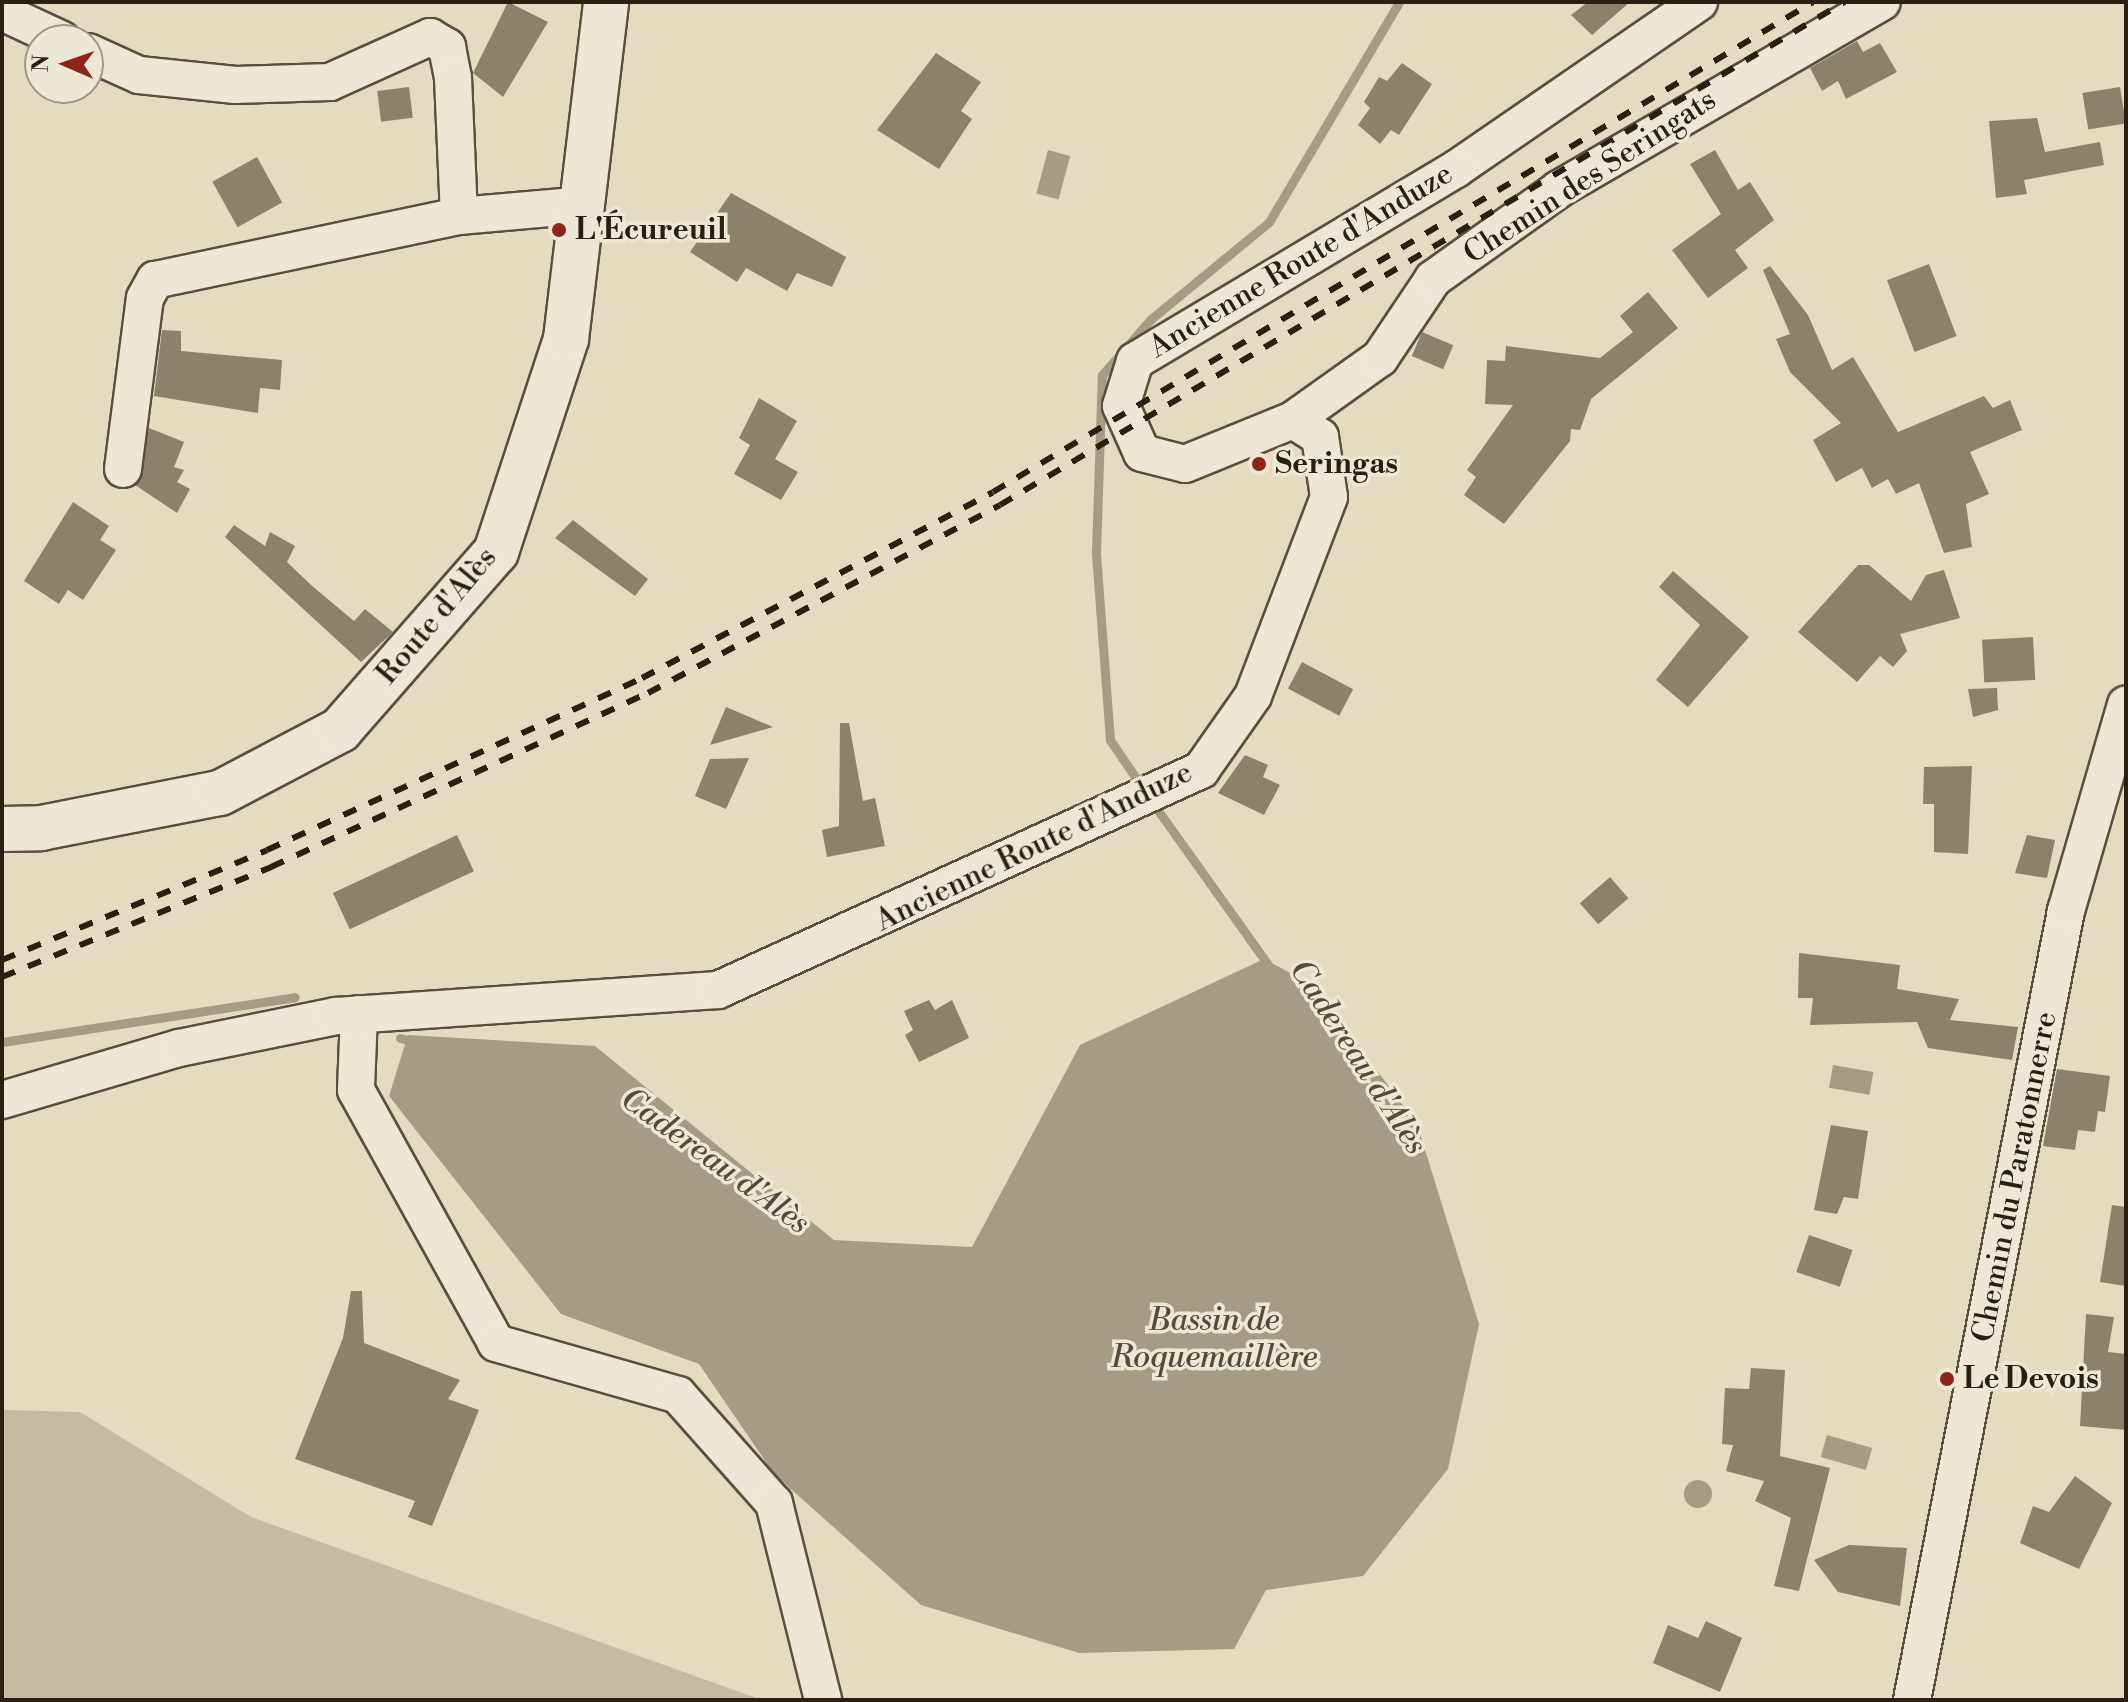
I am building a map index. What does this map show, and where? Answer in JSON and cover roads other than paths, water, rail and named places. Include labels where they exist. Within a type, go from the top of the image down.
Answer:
[{"type":"main road","name":"Route d'Alès","points":[[2,829],[41,828],[220,793],[340,730],[496,552],[566,339],[606,2]]},
{"type":"street","name":"Ancienne Route d'Anduze","points":[[2,1100],[179,1048],[359,1014],[718,990],[1201,770],[1253,696],[1329,497],[1320,437],[1293,420],[1185,464],[1142,453],[1121,406],[1135,361],[1456,169],[1699,2]]},
{"type":"street","name":"Chemin des Seringats","points":[[1293,420],[1380,358],[1433,279],[1559,189],[1882,2]]},
{"type":"street","points":[[2,12],[28,24]]},
{"type":"street","points":[[104,59],[139,75],[235,85],[330,82],[430,37],[447,47],[453,78],[459,216]]},
{"type":"street","points":[[123,469],[145,298],[155,280],[459,216],[584,205]]},
{"type":"street","name":"Chemin du Paratonnerre","points":[[1912,1700],[2066,911],[2126,705]]},
{"type":"street","points":[[359,1014],[356,1090],[496,1343],[678,1395],[774,1503],[823,1700]]},
{"type":"water","points":[[1048,150],[1070,156],[1059,199],[1036,193]]},
{"type":"water","name":"Bassin de Roquemaillère","points":[[1264,959],[1313,985],[1417,1124],[1479,1324],[1448,1469],[1363,1576],[1266,1590],[1234,1649],[1079,1653],[921,1605],[774,1474],[699,1364],[561,1314],[389,1096],[408,1035],[595,1046],[834,1240],[972,1247],[1080,1045]]},
{"type":"water","points":[[1833,1065],[1873,1072],[1869,1095],[1829,1088]]},
{"type":"water","points":[[1827,1435],[1872,1448],[1866,1470],[1821,1457]]},
{"type":"water","points":[[1698,1480],[1708,1484],[1712,1494],[1708,1504],[1698,1508],[1688,1504],[1684,1494],[1688,1484]]},
{"type":"waterway","name":"Cadereau d'Alès","points":[[1142,787],[1110,740],[1096,552],[1102,375],[1151,319],[1269,222],[1399,2]]},
{"type":"waterway","name":"Cadereau d'Alès","points":[[1152,802],[1269,966]]},
{"type":"waterway","name":"Cadereau d'Alès","points":[[2,1042],[295,997]]},
{"type":"waterway","name":"Cadereau d'Alès","points":[[400,1038],[419,1043]]},
{"type":"railway","points":[[2,960],[267,850],[642,678],[993,492],[1813,2]]},
{"type":"railway","points":[[2,977],[271,867],[648,693],[1000,505],[1844,2]]},
{"type":"place","name":"L'Écureuil","points":[[559,230]]},
{"type":"place","name":"Seringas","points":[[1259,464]]},
{"type":"place","name":"Le Devois","points":[[1947,1379]]}]
